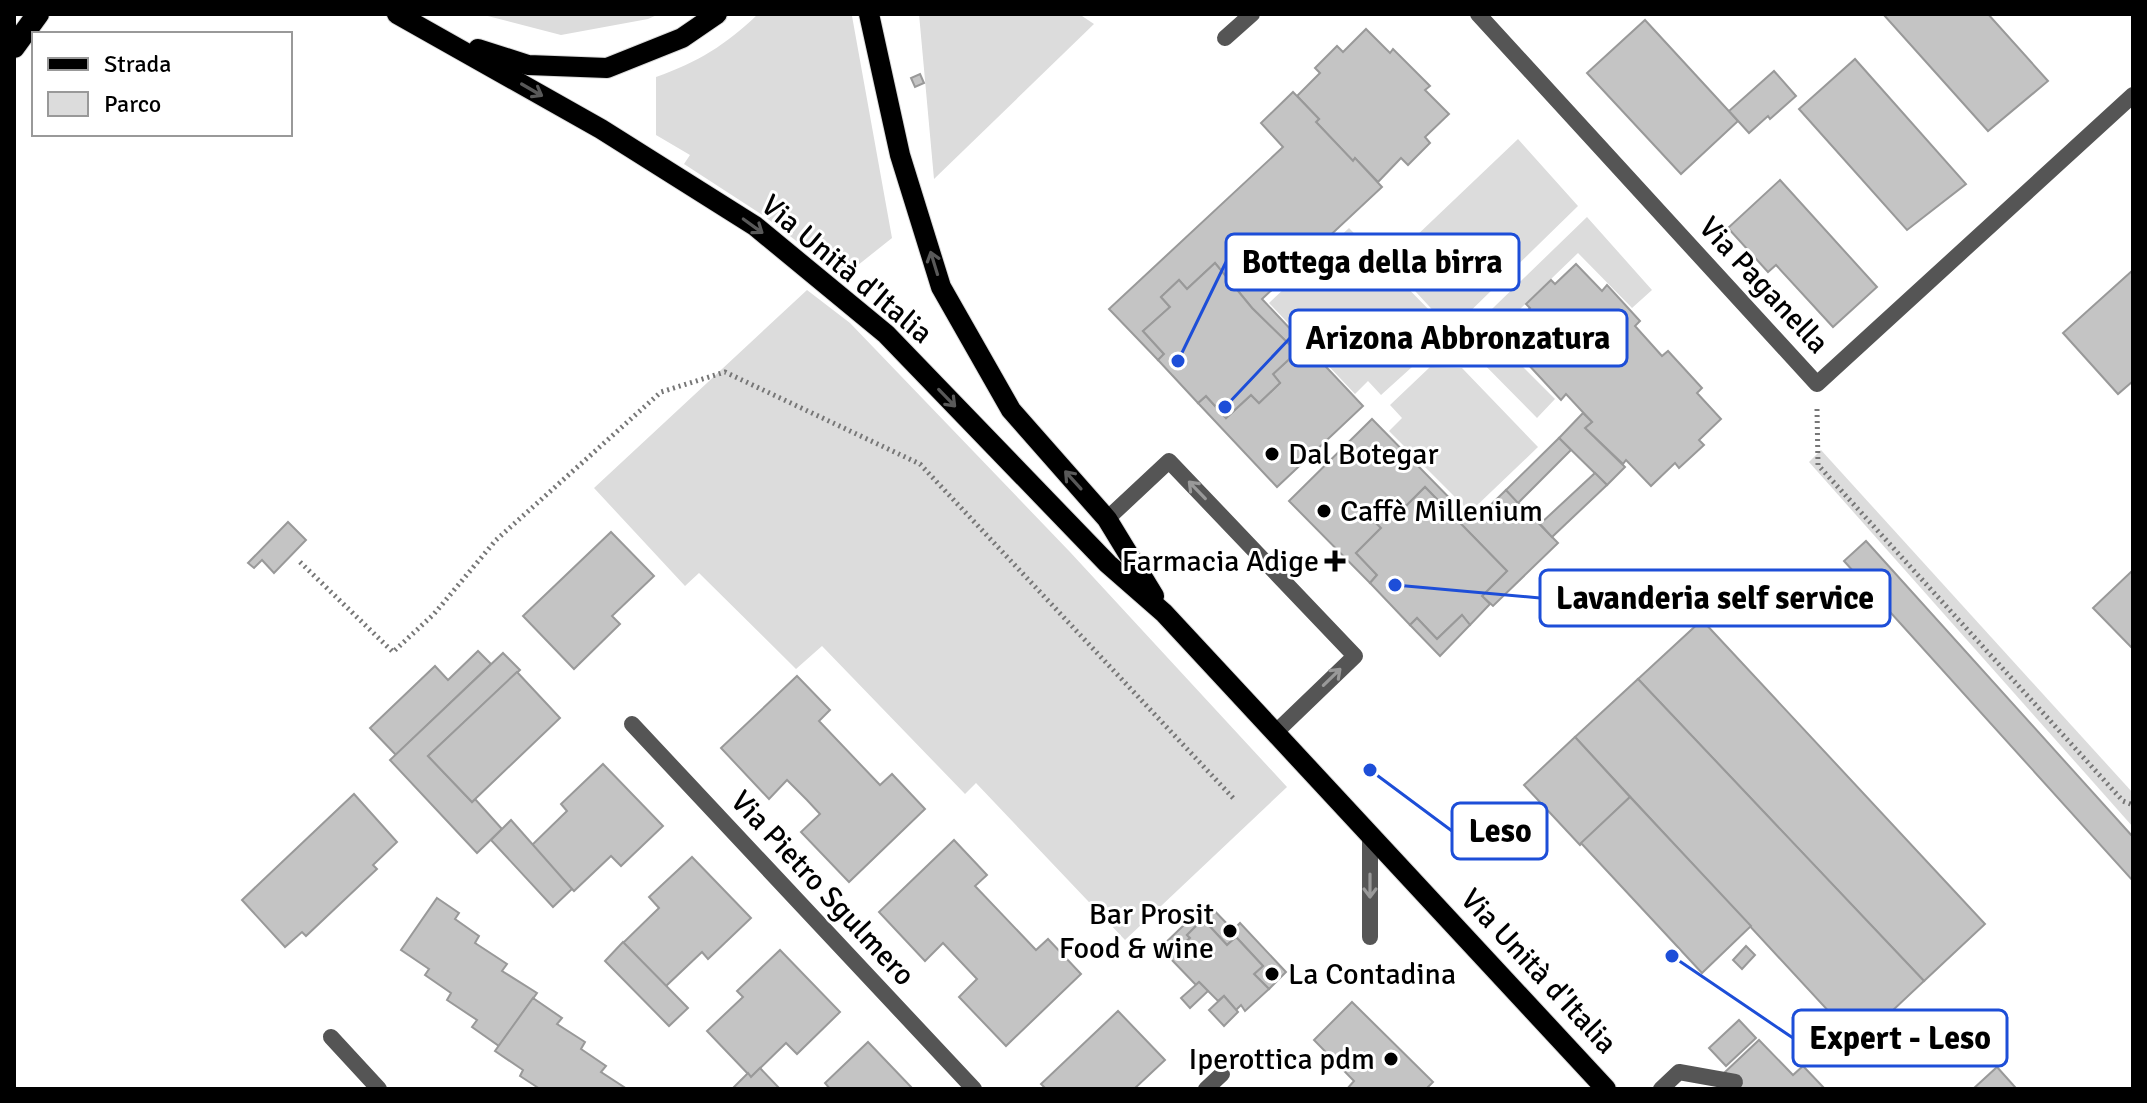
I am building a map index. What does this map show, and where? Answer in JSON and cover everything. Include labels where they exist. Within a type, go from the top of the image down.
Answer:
[{"type":"highway","points":[[14,47],[38,14]]},
{"type":"main road","name":"Via Unità d'Italia","points":[[397,14],[601,129],[755,226],[886,334],[1108,564],[1164,613],[1606,1089]]},
{"type":"main road","name":"Via Unità d'Italia","points":[[440,37],[528,65],[607,68],[682,38],[717,14]]},
{"type":"main road","name":"Via Unità d'Italia","points":[[869,14],[900,155],[941,287],[1011,410],[1107,519],[1164,613]]},
{"type":"street","points":[[1225,38],[1252,14]]},
{"type":"street","name":"Via Paganella","points":[[1478,14],[1817,384],[2133,95]]},
{"type":"street","points":[[1107,519],[1169,461],[1355,656],[1276,732]]},
{"type":"street","name":"Via Pietro Sgulmero","points":[[632,724],[974,1089]]},
{"type":"street","points":[[1370,835],[1370,937]]},
{"type":"street","points":[[331,1037],[379,1089]]},
{"type":"street","points":[[1661,1089],[1679,1072],[1735,1082]]},
{"type":"street","points":[[1206,1089],[1222,1074]]},
{"type":"path","points":[[300,562],[393,652],[434,614],[496,540],[661,392],[725,372],[920,464],[1234,799]]},
{"type":"path","points":[[1817,384],[1818,465],[2123,801],[2133,805]]},
{"type":"green space","points":[[480,14],[659,14],[648,19],[561,35]]},
{"type":"green space","points":[[758,14],[852,16],[892,238],[843,277],[764,216],[684,164],[690,155],[656,135],[656,77],[711,52]]},
{"type":"green space","points":[[919,14],[1079,14],[1094,24],[934,179]]},
{"type":"green space","points":[[1518,139],[1578,206],[1451,330],[1404,279],[1427,256],[1413,239]]},
{"type":"green space","points":[[1587,217],[1652,290],[1632,308],[1578,253],[1492,336],[1555,399],[1537,418],[1460,340]]},
{"type":"green space","points":[[1349,228],[1436,317],[1423,329],[1422,358],[1381,395],[1368,381],[1355,394],[1269,303]]},
{"type":"green space","points":[[807,290],[850,323],[1070,552],[1287,787],[1125,940],[976,783],[965,794],[822,646],[796,669],[699,573],[685,586],[594,488]]},
{"type":"green space","points":[[1430,367],[1462,368],[1538,447],[1470,512],[1389,431],[1402,418],[1390,405]]},
{"type":"green space","points":[[1821,450],[2133,793],[2133,827],[1809,462]]},
{"type":"building","points":[[1883,14],[1988,14],[2048,81],[1988,131]]},
{"type":"building","points":[[1645,20],[1738,121],[1681,174],[1587,73]]},
{"type":"building","points":[[1366,29],[1390,53],[1393,49],[1430,86],[1425,90],[1449,114],[1425,137],[1430,143],[1408,165],[1401,158],[1378,182],[1316,122],[1319,119],[1297,96],[1320,73],[1315,68],[1337,46],[1343,52]]},
{"type":"building","points":[[1855,59],[1966,184],[1907,230],[1799,109]]},
{"type":"building","points":[[1774,71],[1796,96],[1749,133],[1729,111]]},
{"type":"building","points":[[920,74],[924,83],[915,87],[911,78]]},
{"type":"building","points":[[1293,92],[1319,119],[1316,122],[1382,187],[1262,299],[1363,406],[1277,487],[1198,403],[1206,396],[1226,418],[1251,395],[1259,403],[1280,383],[1273,374],[1297,352],[1252,308],[1215,263],[1187,289],[1179,280],[1161,297],[1170,307],[1143,331],[1164,354],[1158,360],[1109,309],[1283,147],[1261,123]]},
{"type":"building","points":[[1780,180],[1877,287],[1833,327],[1776,265],[1768,272],[1728,228]]},
{"type":"building","points":[[1215,263],[1252,308],[1297,352],[1273,374],[1280,383],[1259,403],[1251,395],[1226,418],[1206,396],[1198,403],[1158,360],[1164,354],[1143,331],[1170,307],[1161,297],[1179,280],[1187,289]]},
{"type":"building","points":[[1576,264],[1602,291],[1607,285],[1640,321],[1635,326],[1662,356],[1668,351],[1702,388],[1697,393],[1721,419],[1699,440],[1704,445],[1679,468],[1675,463],[1651,486],[1626,460],[1623,464],[1585,428],[1592,422],[1566,394],[1561,400],[1526,362],[1531,358],[1507,332],[1530,308],[1526,304],[1551,280],[1555,284]]},
{"type":"building","points":[[2133,270],[2133,381],[2118,394],[2063,333]]},
{"type":"building","points":[[1583,413],[1592,422],[1585,428],[1625,467],[1607,485],[1559,438]]},
{"type":"building","points":[[1372,419],[1473,522],[1506,490],[1558,543],[1493,606],[1482,596],[1507,571],[1425,487],[1401,511],[1393,503],[1374,521],[1381,528],[1356,553],[1377,575],[1370,583],[1289,501]]},
{"type":"building","points":[[1559,438],[1571,450],[1518,503],[1506,490]]},
{"type":"building","points":[[1595,473],[1607,485],[1552,537],[1540,524]]},
{"type":"building","points":[[1425,487],[1507,571],[1482,596],[1490,604],[1470,625],[1462,615],[1437,639],[1417,618],[1410,625],[1370,583],[1377,575],[1356,553],[1381,528],[1374,521],[1393,503],[1401,511]]},
{"type":"building","points":[[288,522],[306,540],[274,573],[262,560],[254,568],[248,563]]},
{"type":"building","points":[[611,532],[654,576],[612,616],[620,624],[574,669],[523,616]]},
{"type":"building","points":[[1866,541],[2133,837],[2133,881],[1844,561]]},
{"type":"building","points":[[2133,570],[2133,649],[2093,608]]},
{"type":"building","points":[[1462,615],[1470,625],[1440,656],[1410,625],[1417,618],[1437,639]]},
{"type":"building","points":[[1702,620],[1985,924],[1924,981],[1638,679]]},
{"type":"building","points":[[478,651],[491,664],[396,755],[370,728],[435,666],[448,680]]},
{"type":"building","points":[[503,653],[520,670],[428,756],[502,829],[477,853],[390,760]]},
{"type":"building","points":[[517,672],[560,718],[472,802],[428,756]]},
{"type":"building","points":[[797,676],[830,710],[819,721],[880,785],[892,774],[925,809],[849,882],[801,832],[820,814],[807,800],[787,780],[769,799],[721,748]]},
{"type":"building","points":[[1638,679],[1924,981],[1858,1043],[1575,737]]},
{"type":"building","points":[[1575,737],[1630,797],[1580,845],[1524,785]]},
{"type":"building","points":[[603,764],[663,826],[621,866],[611,856],[574,891],[531,846],[567,811],[561,804]]},
{"type":"building","points":[[354,794],[397,842],[373,865],[377,869],[306,936],[302,932],[285,947],[242,900]]},
{"type":"building","points":[[1630,797],[1751,926],[1702,973],[1581,843]]},
{"type":"building","points":[[511,820],[572,889],[553,907],[491,840]]},
{"type":"building","points":[[954,840],[987,875],[975,886],[1036,950],[1048,939],[1081,974],[1006,1046],[959,997],[977,979],[943,943],[925,961],[879,912]]},
{"type":"building","points":[[692,857],[751,918],[708,959],[702,952],[666,986],[623,943],[659,908],[649,897]]},
{"type":"building","points":[[437,898],[459,913],[455,919],[479,936],[475,943],[507,964],[502,971],[537,993],[499,1046],[472,1027],[477,1020],[447,1000],[451,993],[425,975],[429,969],[401,950]]},
{"type":"building","points":[[1207,903],[1233,930],[1240,923],[1286,972],[1269,989],[1254,974],[1263,966],[1236,937],[1227,945],[1203,919],[1187,935],[1190,938],[1169,957],[1161,947]]},
{"type":"building","points":[[1203,919],[1227,945],[1236,937],[1263,966],[1254,974],[1269,989],[1245,1011],[1241,1005],[1236,1010],[1224,996],[1218,1001],[1199,982],[1196,985],[1169,957],[1190,938],[1187,935]]},
{"type":"building","points":[[623,942],[688,1008],[669,1026],[605,961]]},
{"type":"building","points":[[1746,946],[1755,955],[1742,969],[1733,960]]},
{"type":"building","points":[[780,950],[840,1012],[797,1054],[786,1043],[751,1077],[707,1031],[743,997],[737,991]]},
{"type":"building","points":[[1199,982],[1208,991],[1190,1008],[1181,998]]},
{"type":"building","points":[[1224,996],[1238,1012],[1224,1026],[1209,1010]]},
{"type":"building","points":[[533,998],[562,1018],[557,1024],[585,1042],[581,1049],[606,1066],[601,1072],[627,1089],[540,1089],[520,1076],[523,1070],[495,1051]]},
{"type":"building","points":[[1352,1002],[1433,1082],[1426,1089],[1347,1089],[1354,1081],[1314,1040]]},
{"type":"building","points":[[1118,1011],[1165,1060],[1134,1089],[1046,1089],[1041,1084]]},
{"type":"building","points":[[1739,1020],[1756,1038],[1726,1066],[1709,1048]]},
{"type":"building","points":[[1759,1040],[1793,1075],[1803,1066],[1825,1089],[1741,1089],[1725,1072]]},
{"type":"building","points":[[868,1042],[913,1089],[830,1089],[825,1083]]},
{"type":"building","points":[[1997,1067],[2015,1087],[1973,1089]]},
{"type":"building","points":[[760,1068],[780,1089],[732,1089],[748,1073],[751,1077]]},
{"type":"place","name":"Bottega della birra","points":[[1178,361]]},
{"type":"place","name":"Arizona Abbronzatura","points":[[1225,407]]},
{"type":"place","name":"Dal Botegar","points":[[1272,454]]},
{"type":"place","name":"Caffè Millenium","points":[[1324,511]]},
{"type":"place","name":"Farmacia Adige","points":[[1335,561]]},
{"type":"place","name":"Lavanderia self service","points":[[1395,585]]},
{"type":"place","name":"Leso","points":[[1370,770]]},
{"type":"place","name":"Bar Prosit Food & wine","points":[[1230,931]]},
{"type":"place","name":"Expert - Leso","points":[[1672,956]]},
{"type":"place","name":"La Contadina","points":[[1272,974]]},
{"type":"place","name":"Iperottica pdm","points":[[1391,1059]]}]
